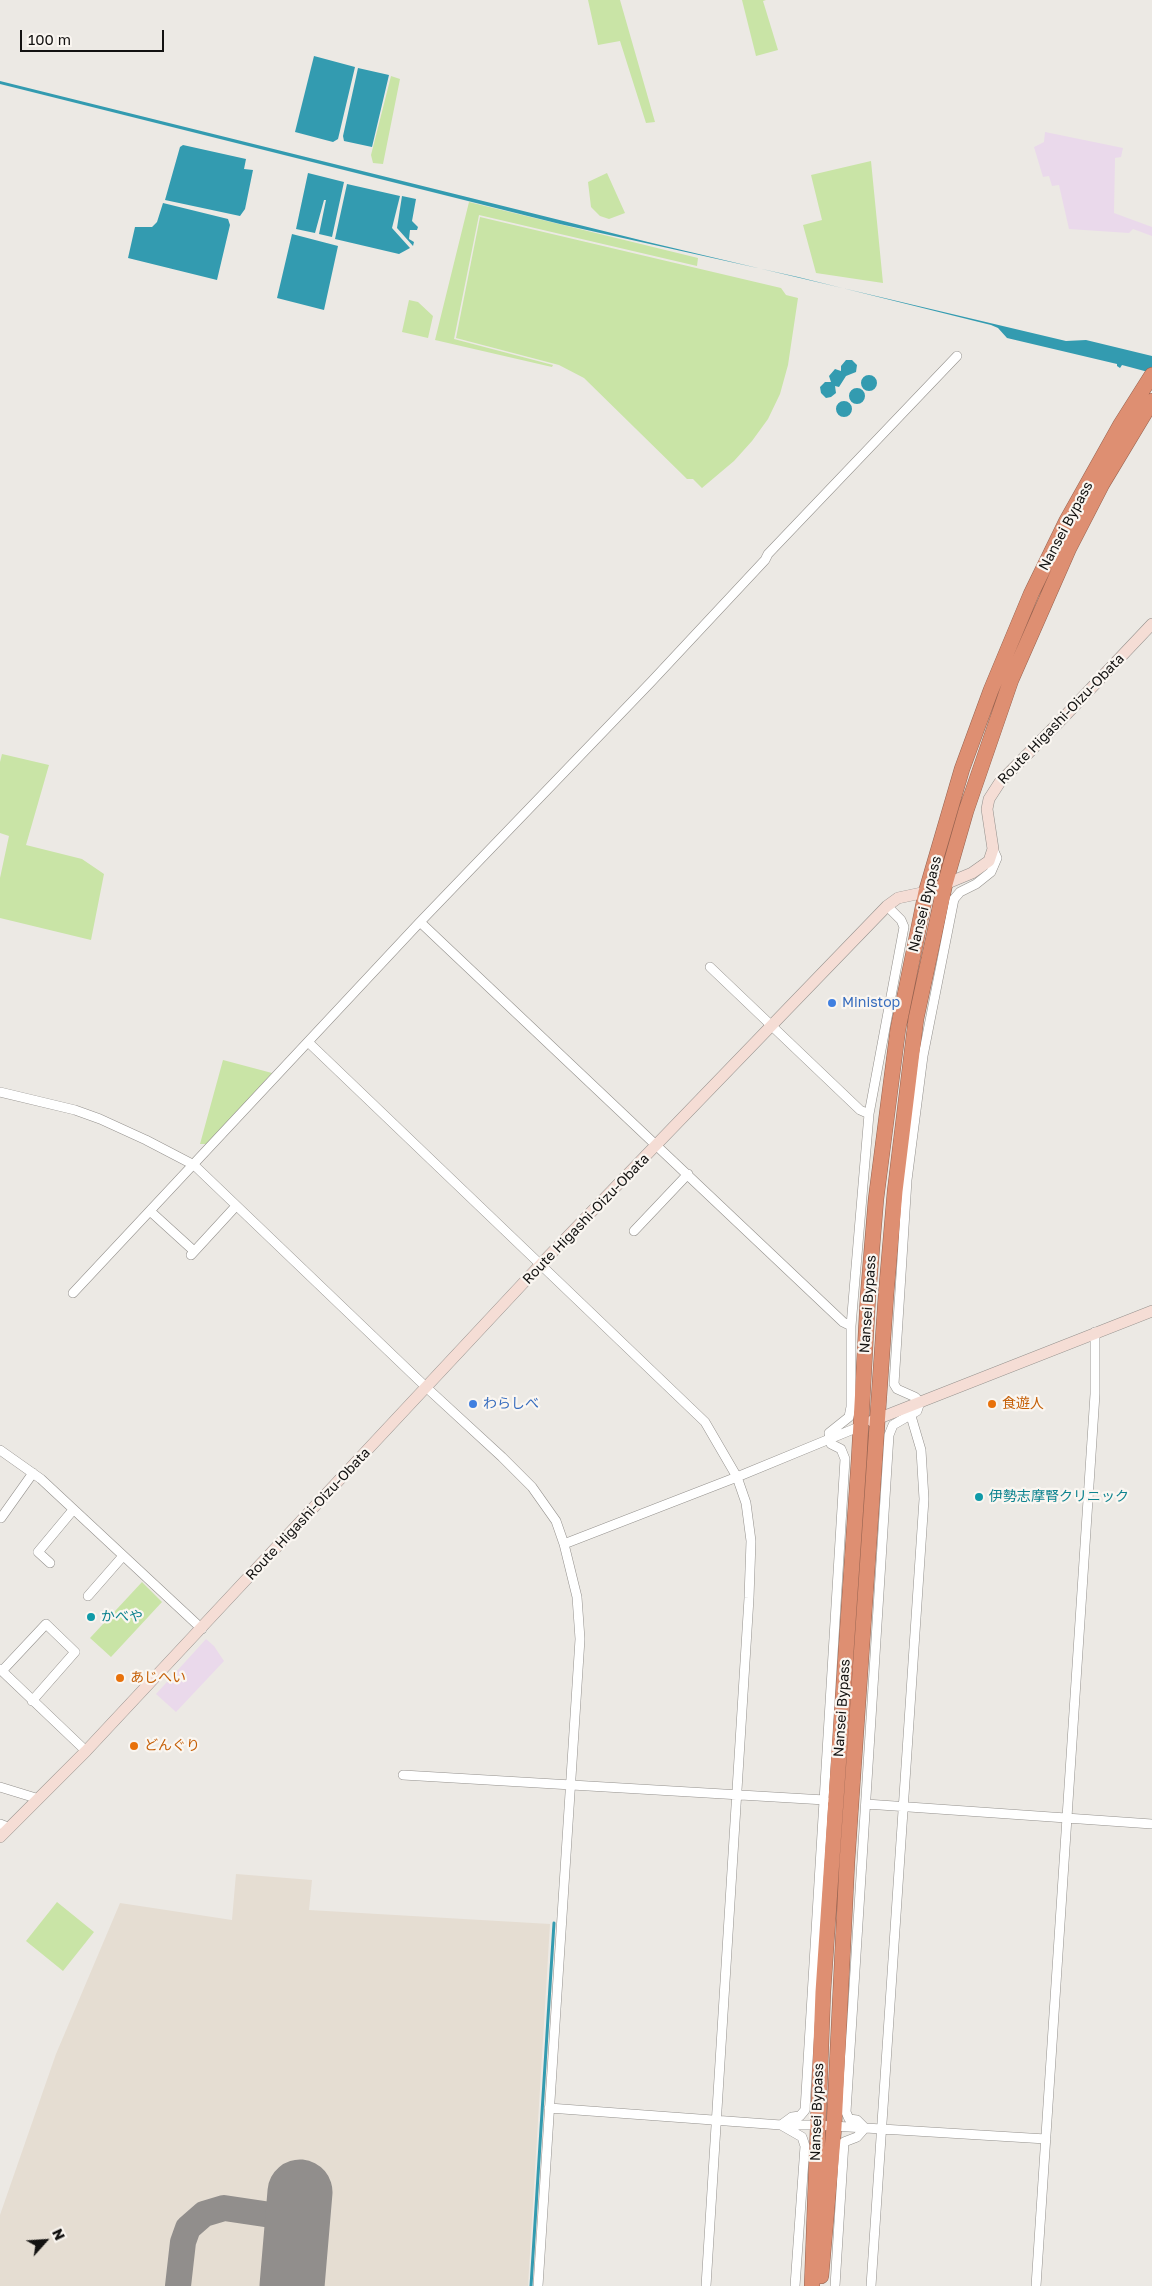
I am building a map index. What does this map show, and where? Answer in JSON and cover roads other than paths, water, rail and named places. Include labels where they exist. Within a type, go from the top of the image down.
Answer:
[{"type":"highway","name":"Nansei Bypass","points":[[812,2286],[816,2125],[823,1992],[876,1199],[888,1086],[902,1002],[926,892],[962,769],[1012,638],[1066,522],[1121,424],[1151,376]]},
{"type":"highway","name":"Nansei Bypass","points":[[820,2286],[834,2127],[847,1862],[894,1201],[916,1019],[945,884],[969,801],[1010,680],[1032,627],[1102,484],[1152,401]]},
{"type":"main road","name":"Route Higashi-Oizu-Obata","points":[[0,1837],[5,1826],[39,1799],[86,1752],[541,1264],[887,906],[898,898],[926,892],[982,868],[989,861],[993,849],[987,808],[989,799],[1000,782],[1152,624]]},
{"type":"main road","points":[[861,1426],[1152,1311]]},
{"type":"street","points":[[74,1293],[420,922],[592,745],[768,554],[957,356]]},
{"type":"street","points":[[865,2128],[857,2120],[849,2119],[846,2112],[889,1435],[893,1425],[918,1411],[920,1402],[915,1397],[896,1389],[894,1384],[907,1180],[915,1112],[932,1004],[954,899],[960,892],[976,884],[991,872],[997,858],[993,849]]},
{"type":"street","points":[[781,2125],[792,2117],[800,2116],[805,2110],[845,1459],[842,1449],[831,1444],[829,1433],[848,1417],[850,1407],[851,1326],[869,1114],[904,927],[901,920],[887,906]]},
{"type":"street","points":[[420,922],[843,1322],[851,1326]]},
{"type":"street","points":[[710,967],[860,1110],[869,1114]]},
{"type":"street","points":[[308,1042],[705,1422],[737,1478],[746,1503],[751,1541],[706,2286]]},
{"type":"street","points":[[0,1092],[75,1110],[100,1119],[194,1165],[427,1388],[502,1457],[532,1487],[556,1521],[564,1544],[577,1597],[580,1639],[538,2286]]},
{"type":"street","points":[[634,1231],[688,1174]]},
{"type":"street","points":[[150,1211],[192,1253],[236,1206]]},
{"type":"street","points":[[1036,2286],[1095,1394],[1095,1332]]},
{"type":"street","points":[[871,2286],[880,2130],[924,1499],[921,1450],[912,1416]]},
{"type":"street","points":[[564,1544],[737,1478],[861,1426]]},
{"type":"street","points":[[0,1450],[33,1473],[202,1629]]},
{"type":"street","points":[[1,1518],[33,1473]]},
{"type":"street","points":[[50,1563],[38,1552],[73,1510]]},
{"type":"street","points":[[88,1596],[123,1556]]},
{"type":"street","points":[[32,1701],[75,1652],[46,1624],[1,1670],[32,1701],[86,1752]]},
{"type":"street","points":[[403,1775],[824,1800]]},
{"type":"street","points":[[0,1787],[39,1799]]},
{"type":"street","points":[[866,1804],[1152,1824]]},
{"type":"street","points":[[549,2108],[781,2125],[816,2125],[1046,2139]]},
{"type":"street","points":[[781,2125],[802,2136],[806,2146],[795,2286]]},
{"type":"street","points":[[834,2286],[844,2142],[857,2137],[865,2128]]},
{"type":"water","points":[[314,56],[355,67],[338,139],[333,142],[295,132]]},
{"type":"water","points":[[358,68],[389,75],[372,147],[344,141],[343,136]]},
{"type":"water","points":[[0,81],[761,269],[560,224],[0,84]]},
{"type":"water","points":[[183,145],[246,159],[244,169],[253,170],[245,209],[240,216],[165,200],[180,147]]},
{"type":"water","points":[[308,173],[344,182],[332,237],[319,234],[326,200],[324,200],[315,233],[296,229]]},
{"type":"water","points":[[347,184],[400,196],[392,228],[410,248],[399,254],[335,239]]},
{"type":"water","points":[[402,196],[416,199],[412,221],[418,227],[417,230],[410,230],[409,239],[414,242],[413,246],[397,228]]},
{"type":"water","points":[[163,203],[228,219],[230,225],[217,280],[128,258],[135,227],[152,227],[157,222]]},
{"type":"water","points":[[292,234],[338,246],[324,310],[277,298]]},
{"type":"water","points":[[761,269],[798,277],[842,288]]},
{"type":"water","points":[[842,288],[1066,341],[1086,340],[1152,356],[1152,373],[1122,365],[1120,368],[1117,364],[1007,338],[998,328],[991,325]]},
{"type":"water","points":[[846,360],[852,360],[857,365],[856,372],[846,376],[839,387],[835,386],[836,393],[826,398],[821,393],[820,387],[825,382],[831,382],[829,376],[835,369],[841,371],[841,366]]},
{"type":"water","points":[[869,375],[875,377],[877,383],[875,389],[869,391],[863,389],[861,383],[863,377]]},
{"type":"water","points":[[857,388],[863,390],[865,396],[863,402],[857,404],[851,402],[849,396],[851,390]]},
{"type":"water","points":[[844,401],[850,403],[852,409],[850,415],[844,417],[838,415],[836,409],[838,403]]},
{"type":"waterway","points":[[531,2286],[554,1923]]},
{"type":"place","name":"Ministop","points":[[832,1003]]},
{"type":"place","name":"わらしべ","points":[[473,1404]]},
{"type":"place","name":"食遊人","points":[[992,1404]]},
{"type":"place","name":"伊勢志摩腎クリニック","points":[[979,1497]]},
{"type":"place","name":"かべや","points":[[91,1617]]},
{"type":"place","name":"あじへい","points":[[120,1678]]},
{"type":"place","name":"どんぐり","points":[[134,1746]]}]
